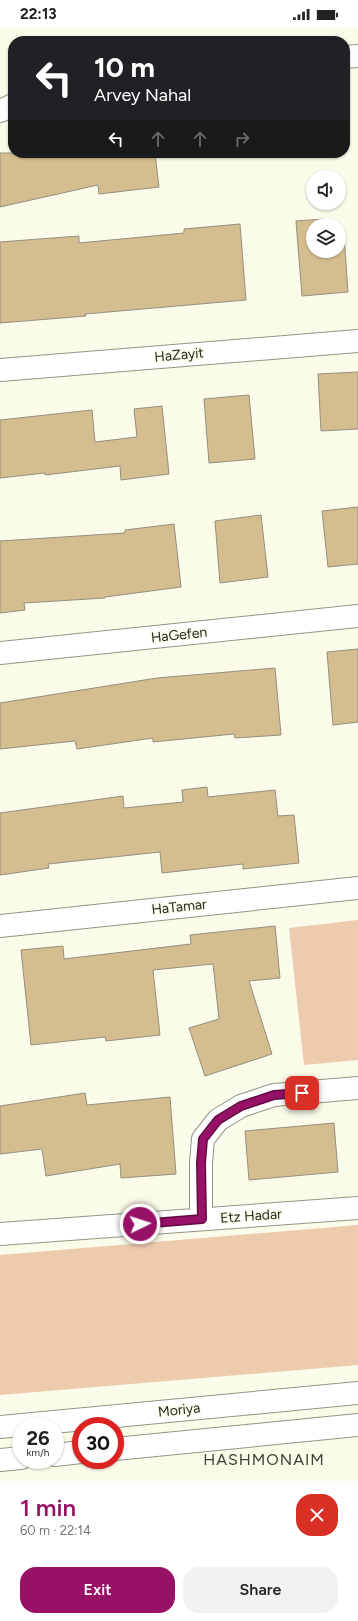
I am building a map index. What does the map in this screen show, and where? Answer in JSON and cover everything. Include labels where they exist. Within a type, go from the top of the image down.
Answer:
[{"type":"street","name":"HaZayit","points":[[0,370],[358,341]]},
{"type":"street","name":"HaGefen","points":[[0,653],[358,616]]},
{"type":"street","name":"HaTamar","points":[[0,926],[358,888]]},
{"type":"street","points":[[202,1219],[201,1163],[203,1139],[218,1120],[241,1106],[274,1095],[358,1088]]},
{"type":"street","name":"Etz Hadar","points":[[0,1234],[358,1208]]},
{"type":"street","name":"Moriya","points":[[0,1427],[358,1392]]},
{"type":"street","points":[[124,1448],[358,1425]]},
{"type":"street","points":[[0,1460],[12,1459]]},
{"type":"shaded area","points":[[358,920],[358,1060],[304,1065],[289,928]]},
{"type":"shaded area","points":[[358,1225],[358,1365],[0,1395],[0,1255]]},
{"type":"building","points":[[0,153],[8,153],[8,158],[156,158],[159,187],[99,194],[98,185],[0,207]]},
{"type":"building","points":[[306,220],[306,258],[346,258],[348,292],[302,296],[296,221]]},
{"type":"building","points":[[240,224],[246,300],[0,323],[0,242],[79,236],[79,243],[184,233],[184,229]]},
{"type":"building","points":[[358,372],[358,429],[321,431],[318,374]]},
{"type":"building","points":[[249,395],[255,459],[209,463],[204,399]]},
{"type":"building","points":[[162,406],[169,474],[121,480],[120,466],[45,475],[45,473],[0,478],[0,420],[92,410],[95,442],[137,437],[134,409]]},
{"type":"building","points":[[358,507],[358,564],[328,567],[322,511]]},
{"type":"building","points":[[261,515],[268,577],[220,583],[215,521]]},
{"type":"building","points":[[174,524],[181,587],[105,598],[24,603],[25,610],[0,613],[0,541],[125,533],[125,530]]},
{"type":"building","points":[[358,649],[358,722],[333,725],[327,652]]},
{"type":"building","points":[[275,668],[281,735],[235,738],[234,734],[153,742],[153,738],[77,749],[75,741],[0,749],[0,703],[157,678]]},
{"type":"building","points":[[207,787],[208,797],[275,790],[278,816],[294,815],[299,863],[243,869],[243,864],[162,873],[160,852],[48,864],[49,868],[0,875],[0,813],[123,796],[124,808],[183,802],[182,790]]},
{"type":"building","points":[[275,926],[280,978],[249,981],[272,1054],[205,1076],[189,1028],[219,1019],[213,964],[153,970],[160,1035],[106,1041],[105,1037],[31,1045],[21,950],[63,946],[64,959],[191,944],[190,935]]},
{"type":"building","points":[[85,1093],[87,1105],[170,1097],[176,1174],[121,1178],[120,1164],[46,1176],[42,1149],[0,1154],[0,1106]]},
{"type":"building","points":[[334,1123],[338,1172],[249,1180],[245,1131]]},
{"type":"district","name":"HASHMONAIM","points":[[264,1459]]},
{"type":"route","points":[[140,1224],[202,1219],[201,1163],[203,1139],[218,1120],[241,1106],[274,1095],[302,1093]]}]
